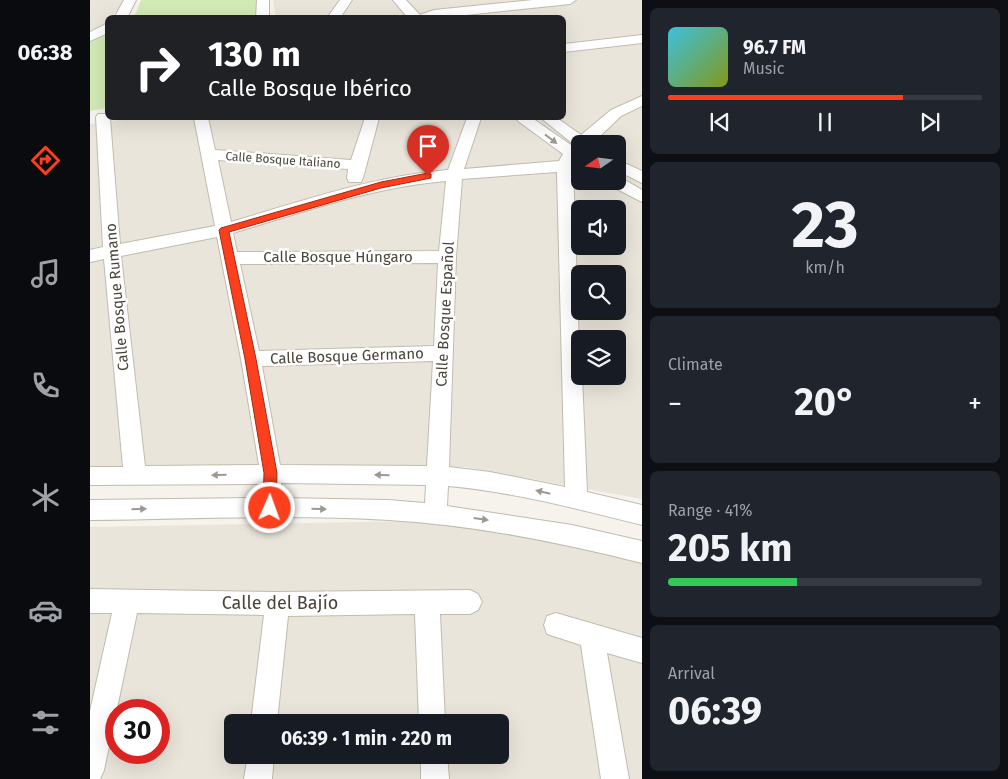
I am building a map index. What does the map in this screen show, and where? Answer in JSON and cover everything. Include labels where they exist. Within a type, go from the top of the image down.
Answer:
[{"type":"street","points":[[122,15],[130,0]]},
{"type":"street","points":[[262,15],[263,0]]},
{"type":"street","points":[[335,15],[346,0]]},
{"type":"street","points":[[399,0],[413,15]]},
{"type":"street","points":[[431,14],[570,0]]},
{"type":"street","points":[[90,37],[105,30]]},
{"type":"street","points":[[566,48],[642,39]]},
{"type":"street","points":[[593,135],[616,113],[642,100]]},
{"type":"street","name":"Calle Bosque Rumano","points":[[100,117],[135,477]]},
{"type":"street","points":[[201,120],[251,359],[271,473],[270,508]]},
{"type":"street","points":[[354,192],[357,165],[371,120]]},
{"type":"street","name":"Calle Bosque Español","points":[[436,514],[447,257],[455,174],[473,120]]},
{"type":"street","points":[[526,120],[571,146]]},
{"type":"street","points":[[550,120],[571,143]]},
{"type":"street","points":[[90,256],[224,230],[354,192],[415,178],[455,174],[571,151]]},
{"type":"street","name":"Calle Bosque Italiano","points":[[210,155],[357,165]]},
{"type":"street","points":[[626,169],[642,178]]},
{"type":"street","points":[[626,188],[642,197]]},
{"type":"street","points":[[576,499],[577,190]]},
{"type":"street","name":"Calle Bosque Húngaro","points":[[229,258],[447,257]]},
{"type":"street","name":"Calle Bosque Germano","points":[[251,359],[443,353]]},
{"type":"street","points":[[90,476],[135,477],[271,473],[439,476],[527,488],[642,515]]},
{"type":"street","points":[[90,510],[270,508],[388,510],[436,514],[572,535],[642,552]]},
{"type":"street","name":"Calle del Bajío","points":[[90,601],[277,604],[470,602]]},
{"type":"street","points":[[90,770],[127,602]]},
{"type":"street","points":[[427,602],[432,714]]},
{"type":"street","points":[[265,714],[277,604]]},
{"type":"street","points":[[556,625],[642,650]]},
{"type":"street","points":[[592,637],[615,779]]},
{"type":"street","points":[[258,779],[260,764]]},
{"type":"street","points":[[434,764],[435,779]]},
{"type":"shaded area","points":[[90,0],[123,0],[123,3],[113,15],[105,15],[105,24],[90,31]]},
{"type":"shaded area","points":[[273,0],[642,0],[642,499],[466,467],[90,466],[90,124],[119,120],[566,120],[566,15],[276,15]]},
{"type":"shaded area","points":[[463,520],[642,546],[642,779],[90,779],[90,527]]},
{"type":"green space","points":[[141,0],[258,0],[256,15],[134,15]]},
{"type":"green space","points":[[105,36],[105,108],[90,111],[90,42]]},
{"type":"route","points":[[270,508],[271,473],[251,359],[224,230],[354,192],[428,176]]}]
